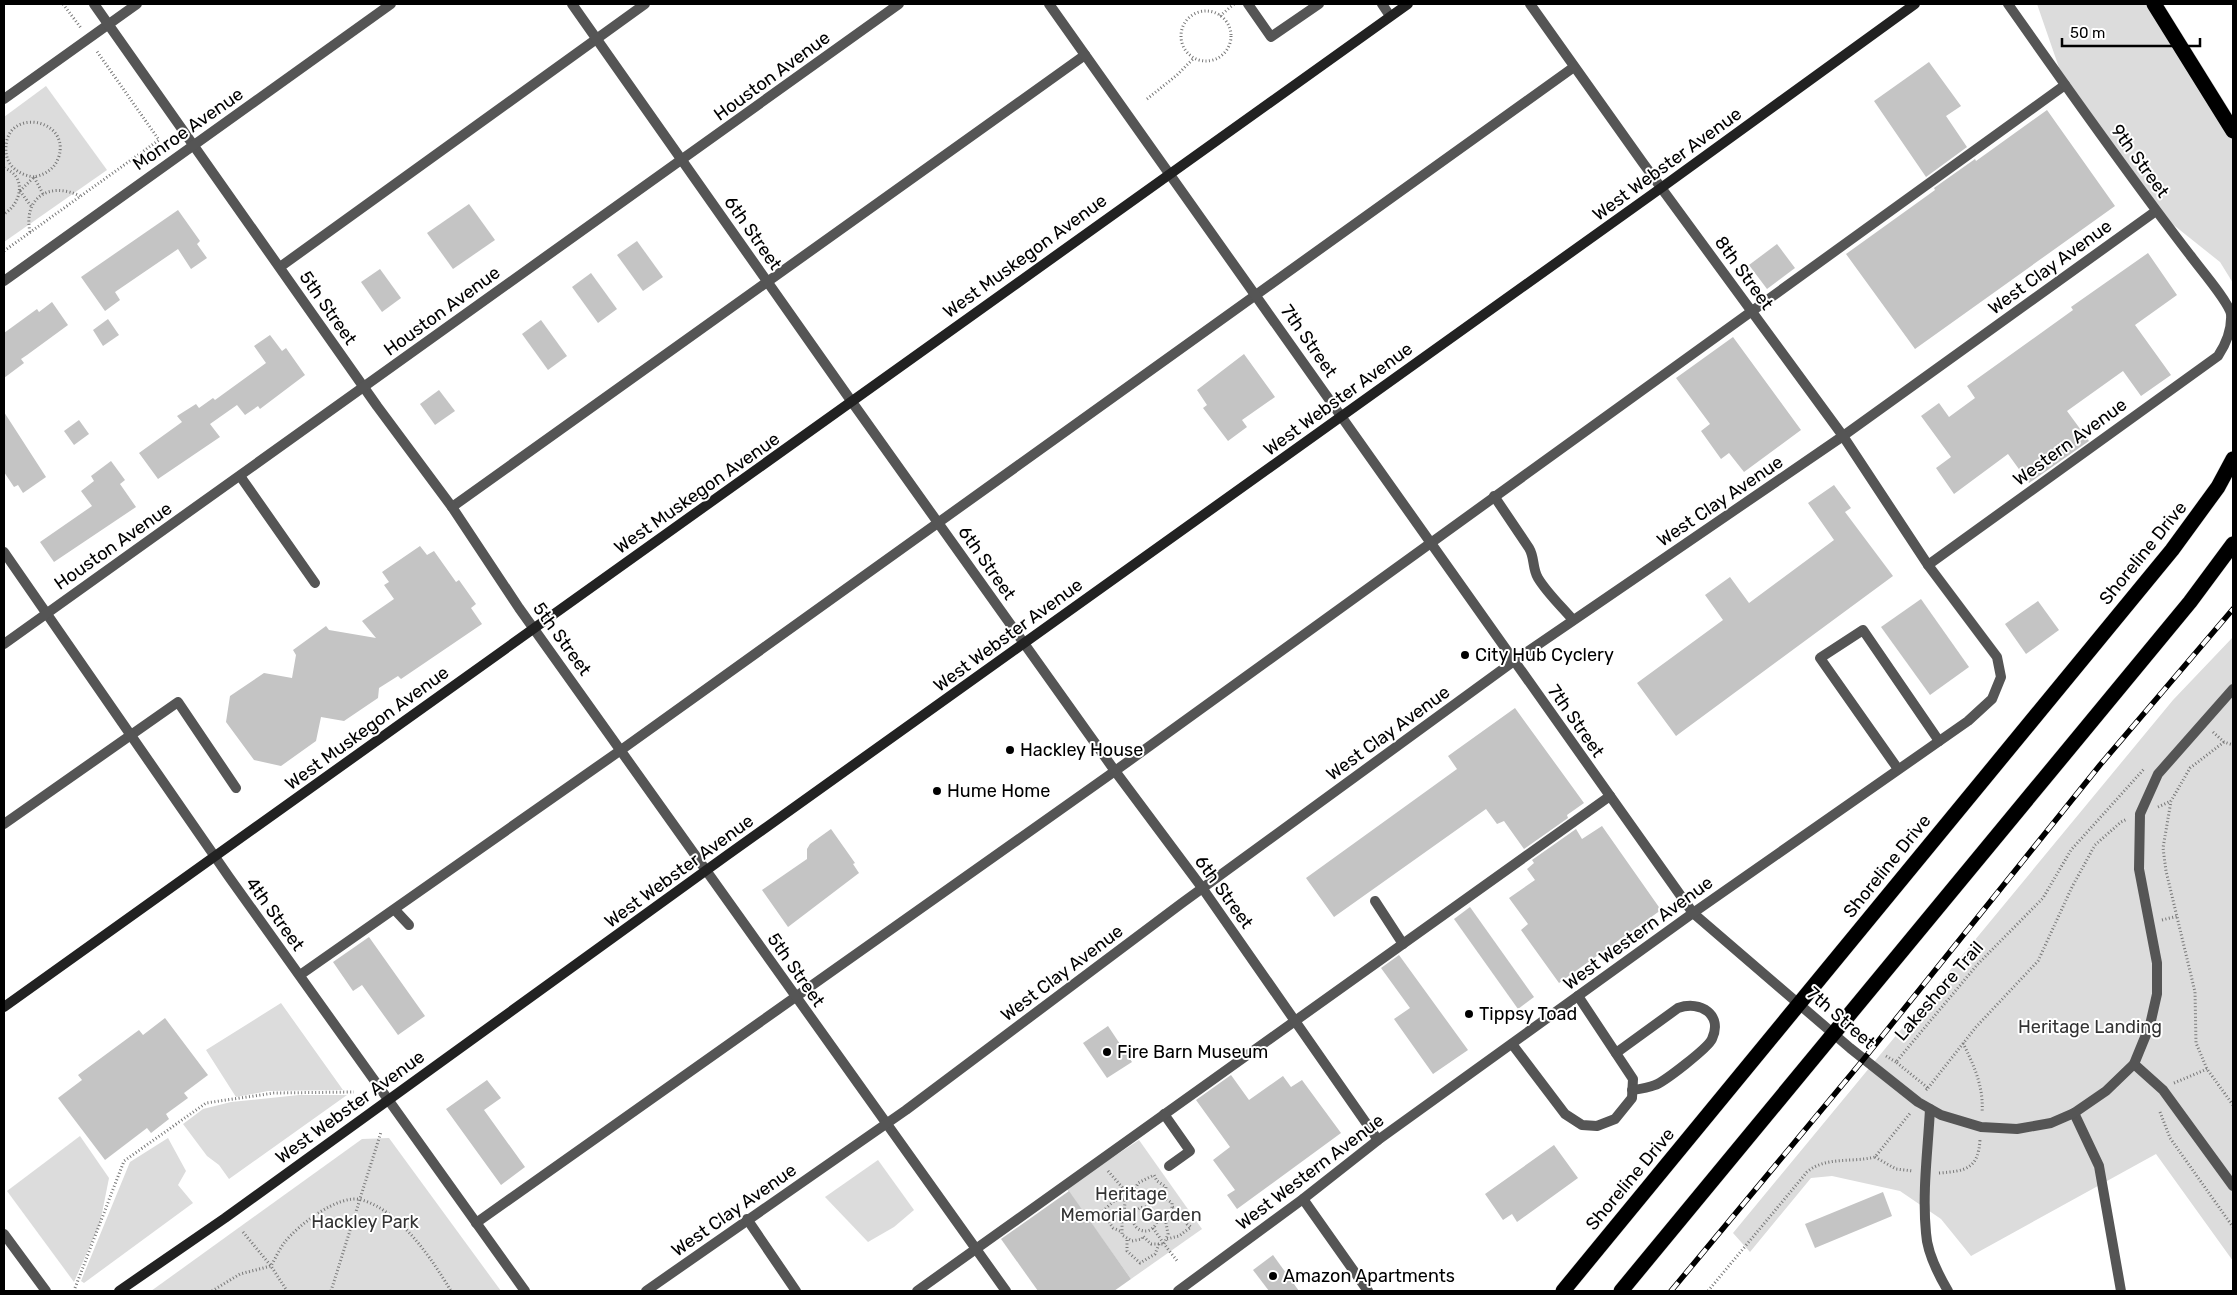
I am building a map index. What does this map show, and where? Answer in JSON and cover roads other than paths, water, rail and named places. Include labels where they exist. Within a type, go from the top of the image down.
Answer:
[{"type":"highway","points":[[2154,4],[2233,131]]},
{"type":"highway","name":"Shoreline Drive","points":[[1562,1291],[2172,550],[2218,487],[2233,459]]},
{"type":"highway","points":[[1621,1291],[2190,602],[2233,544]]},
{"type":"main road","name":"West Muskegon Avenue","points":[[4,1007],[216,858],[1408,4]]},
{"type":"main road","name":"West Webster Avenue","points":[[119,1291],[225,1218],[706,870],[1343,416],[1915,4]]},
{"type":"street","name":"5th Street","points":[[94,4],[364,388],[452,507],[796,998],[1006,1291]]},
{"type":"street","points":[[4,98],[137,4]]},
{"type":"street","name":"Monroe Avenue","points":[[4,281],[391,4]]},
{"type":"street","name":"6th Street","points":[[572,4],[1024,644],[1203,889],[1378,1140]]},
{"type":"street","points":[[280,268],[645,4]]},
{"type":"street","name":"Houston Avenue","points":[[4,644],[364,388],[681,159],[704,146],[900,4]]},
{"type":"street","name":"7th Street","points":[[1049,4],[1694,913],[1863,1060],[1918,1102],[1941,1115],[1981,1127],[2018,1129],[2051,1123],[2074,1113],[2106,1091],[2134,1064],[2150,1025],[2157,994],[2157,963],[2139,869],[2140,814],[2158,774],[2203,724],[2229,700]]},
{"type":"street","points":[[1248,4],[1271,36],[1319,4]]},
{"type":"street","points":[[1382,4],[1390,16]]},
{"type":"street","name":"8th Street","points":[[1530,4],[1661,188],[1844,436],[1928,565]]},
{"type":"street","name":"9th Street","points":[[2008,4],[2156,211],[2220,294],[2231,313],[2227,342]]},
{"type":"street","points":[[452,507],[1085,56]]},
{"type":"street","points":[[300,976],[621,750],[1574,67]]},
{"type":"street","points":[[476,1224],[1115,771],[2066,85]]},
{"type":"street","name":"West Clay Avenue","points":[[646,1291],[886,1124],[1514,661],[1844,436],[2156,211]]},
{"type":"street","name":"Western Avenue","points":[[1928,565],[2218,356],[2227,342]]},
{"type":"street","points":[[240,476],[315,583]]},
{"type":"street","points":[[1494,496],[1534,557],[1533,568],[1538,579],[1573,620]]},
{"type":"street","name":"4th Street","points":[[4,552],[216,858],[525,1291]]},
{"type":"street","name":"West Western Avenue","points":[[1178,1291],[1303,1199],[1378,1140],[1694,913],[1939,741],[1968,720],[1992,699],[2000,677],[1997,657],[1928,565]]},
{"type":"street","points":[[1898,769],[1820,658],[1863,630],[1939,741]]},
{"type":"street","points":[[2229,700],[2233,689]]},
{"type":"street","points":[[5,820],[178,702],[236,788]]},
{"type":"street","points":[[917,1291],[1610,796]]},
{"type":"street","points":[[1375,901],[1402,944]]},
{"type":"street","points":[[395,910],[409,925]]},
{"type":"street","points":[[1512,1044],[1565,1114],[1582,1125],[1597,1126],[1615,1119],[1632,1098],[1633,1079],[1578,996]]},
{"type":"street","points":[[1616,1053],[1678,1008],[1689,1004],[1699,1006],[1708,1011],[1712,1019],[1714,1030],[1712,1040],[1706,1048],[1657,1085],[1632,1090]]},
{"type":"street","points":[[2134,1064],[2163,1090],[2233,1186]]},
{"type":"street","points":[[1930,1108],[1926,1174],[1926,1235],[1938,1275],[1948,1291]]},
{"type":"street","points":[[2074,1113],[2099,1166],[2121,1291]]},
{"type":"street","points":[[1164,1114],[1190,1151],[1169,1166]]},
{"type":"street","points":[[1303,1199],[1368,1291]]},
{"type":"street","points":[[747,1219],[796,1291]]},
{"type":"street","points":[[4,1234],[46,1291]]},
{"type":"railway","points":[[1671,1291],[1863,1060],[2100,765],[2233,609]]},
{"type":"place","name":"City Hub Cyclery","points":[[1465,655]]},
{"type":"place","name":"Hackley House","points":[[1010,750]]},
{"type":"place","name":"Hume Home","points":[[937,791]]},
{"type":"place","name":"Tippsy Toad","points":[[1469,1014]]},
{"type":"place","name":"Fire Barn Museum","points":[[1107,1052]]},
{"type":"place","name":"Amazon Apartments","points":[[1273,1276]]},
{"type":"park label","name":"Heritage Landing","points":[[2090,1027]]},
{"type":"park label","name":"Heritage Memorial Garden","points":[[1131,1204]]},
{"type":"park label","name":"Hackley Park","points":[[365,1222]]}]
